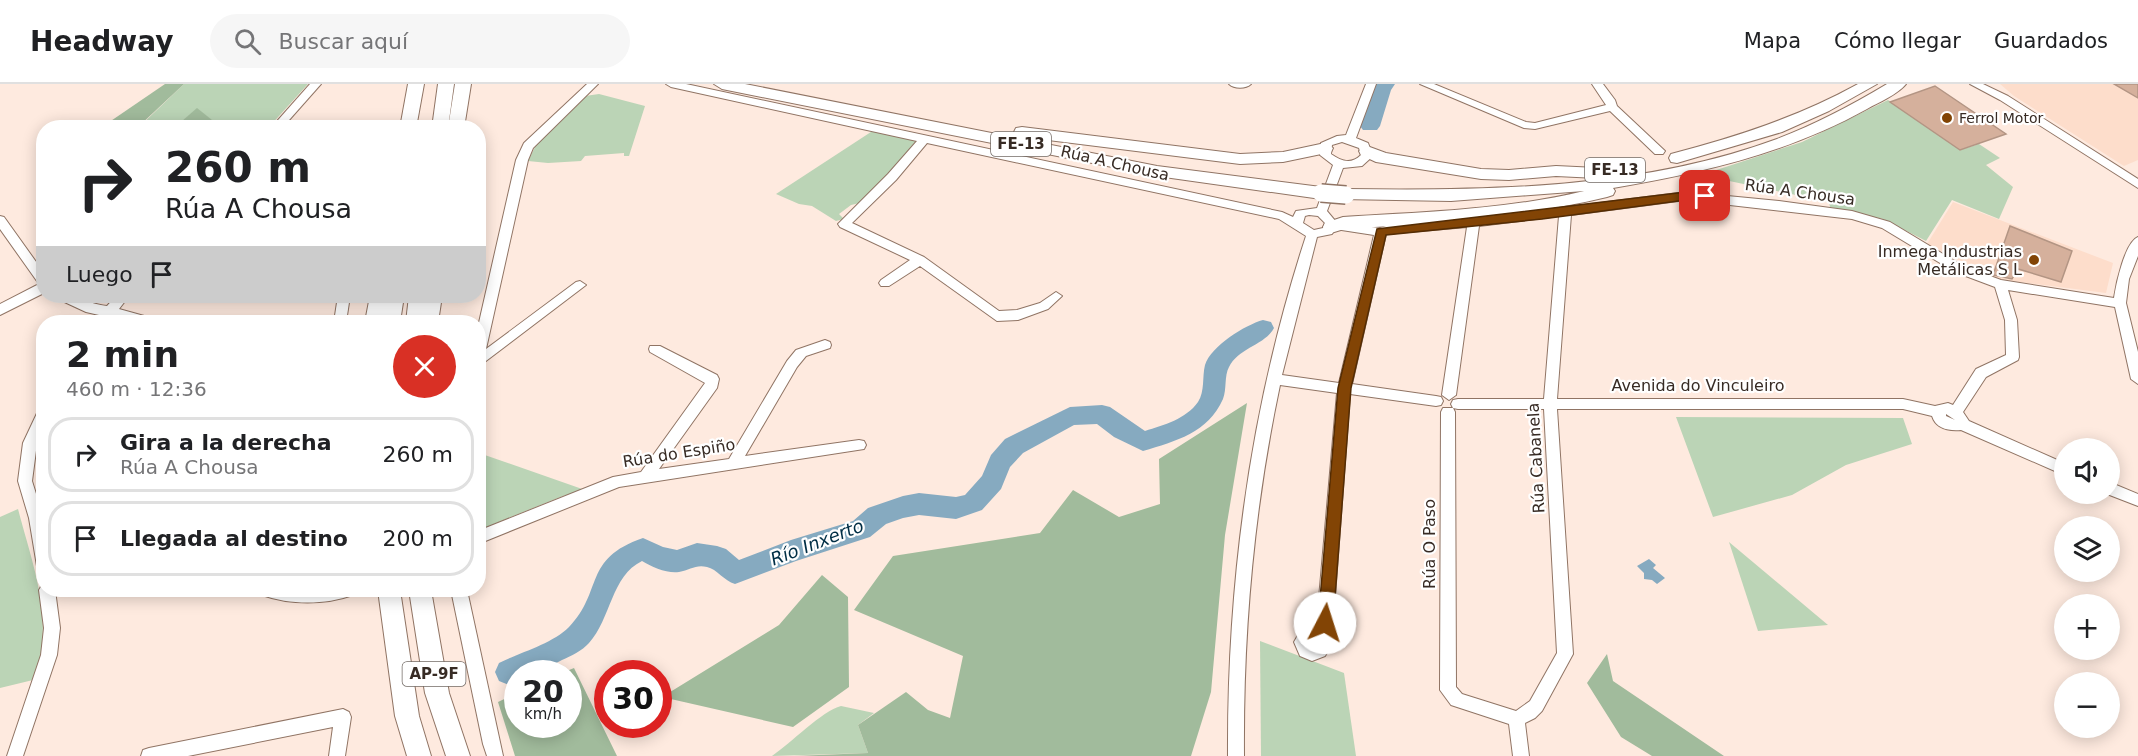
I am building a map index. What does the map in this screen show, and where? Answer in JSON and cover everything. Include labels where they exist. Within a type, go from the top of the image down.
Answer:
[{"type":"highway","points":[[409,120],[416,84]]},
{"type":"highway","points":[[423,120],[429,84]]},
{"type":"highway","points":[[441,120],[446,84]]},
{"type":"highway","points":[[457,120],[463,84]]},
{"type":"highway","name":"FE-13","points":[[722,84],[1157,171],[1248,185],[1484,194],[1539,191],[1652,176],[1709,164],[1765,148],[1862,106],[1898,84]]},
{"type":"highway","name":"FE-13","points":[[781,84],[1159,160],[1322,187]]},
{"type":"highway","name":"FE-13","points":[[1346,189],[1471,184],[1597,172],[1644,165],[1753,138],[1801,120],[1869,84]]},
{"type":"highway","points":[[1015,131],[1240,159],[1273,160],[1303,155],[1325,148]]},
{"type":"highway","points":[[1367,151],[1382,158],[1481,174],[1597,172]]},
{"type":"highway","points":[[1334,227],[1526,209],[1577,200],[1652,176]]},
{"type":"highway","name":"AP-9F","points":[[389,597],[407,716],[419,756]]},
{"type":"highway","name":"AP-9F","points":[[421,597],[437,693],[458,756]]},
{"type":"street","points":[[283,120],[316,84]]},
{"type":"street","name":"Rúa A Chousa","points":[[671,84],[1282,216],[1312,234]]},
{"type":"street","points":[[1234,84],[1246,84]]},
{"type":"street","points":[[1350,139],[1371,84]]},
{"type":"street","points":[[1425,84],[1524,125],[1546,125],[1612,107]]},
{"type":"street","points":[[1598,84],[1611,100],[1612,107],[1659,151]]},
{"type":"street","points":[[1975,84],[2018,106],[2135,179]]},
{"type":"street","points":[[1993,84],[2018,106]]},
{"type":"street","points":[[486,324],[522,160],[528,146],[593,85]]},
{"type":"street","points":[[925,138],[892,177],[844,224],[920,260],[997,316],[1018,315],[1044,306],[1056,296]]},
{"type":"street","points":[[1350,139],[1364,146],[1367,151],[1363,162],[1356,165],[1339,164],[1326,155],[1325,148],[1334,140],[1350,139]]},
{"type":"street","points":[[1321,212],[1339,164]]},
{"type":"street","name":"Rúa A Chousa","points":[[1334,227],[1385,231],[1474,223],[1686,196],[1705,196],[1852,215],[1886,225],[1959,269],[2000,284],[2120,303]]},
{"type":"street","points":[[1236,756],[1239,637],[1244,566],[1259,452],[1274,379],[1312,234],[1323,233],[1334,227],[1330,219],[1321,212],[1305,212],[1297,219],[1297,224]]},
{"type":"street","name":"Rúa Cabanela","points":[[1516,719],[1528,713],[1542,696],[1565,654],[1550,403],[1564,212]]},
{"type":"street","points":[[0,220],[36,272]]},
{"type":"street","name":"Rúa O Paso","points":[[1474,223],[1452,403],[1448,690],[1457,700],[1516,719]]},
{"type":"street","points":[[1318,634],[1325,623],[1344,388],[1385,231]]},
{"type":"street","points":[[2138,241],[2123,279],[2120,303],[2138,379]]},
{"type":"street","points":[[885,283],[920,260]]},
{"type":"street","points":[[2000,284],[2012,320],[2013,357],[1981,374],[1959,418],[2054,464]]},
{"type":"street","points":[[486,354],[580,285]]},
{"type":"street","points":[[0,310],[36,291]]},
{"type":"street","points":[[77,303],[90,309],[110,310],[128,315]]},
{"type":"street","points":[[106,315],[116,303]]},
{"type":"street","points":[[734,463],[792,364],[801,353],[825,345]]},
{"type":"street","points":[[646,476],[712,384],[712,379],[655,349]]},
{"type":"street","points":[[1274,379],[1436,401],[1439,395],[1452,403]]},
{"type":"street","name":"Avenida do Vinculeiro","points":[[1452,403],[1903,404],[1937,412],[1944,408],[1959,418]]},
{"type":"street","points":[[36,430],[30,443],[25,481],[36,507]]},
{"type":"street","name":"Rúa do Espiño","points":[[486,535],[618,481],[859,445]]},
{"type":"street","points":[[2120,493],[2138,500]]},
{"type":"street","points":[[15,756],[49,655],[52,628],[48,597]]},
{"type":"street","points":[[460,597],[490,744],[495,756]]},
{"type":"street","points":[[149,756],[214,749],[343,717],[337,756]]},
{"type":"street","points":[[1516,719],[1521,756]]},
{"type":"shaded area","points":[[2000,84],[2138,84],[2138,160],[2124,166],[2014,96]]},
{"type":"shaded area","points":[[1953,202],[2113,263],[2106,293],[1996,279],[1927,244]]},
{"type":"green space","points":[[165,84],[184,84],[145,120],[112,120]]},
{"type":"green space","points":[[184,84],[308,84],[275,120],[212,120],[197,109],[184,120],[146,120]]},
{"type":"green space","points":[[599,94],[645,106],[629,156],[624,156],[624,153],[585,156],[581,161],[548,163],[528,161],[538,141],[585,96]]},
{"type":"green space","points":[[1888,100],[1960,150],[1976,145],[1973,140],[2000,158],[1986,165],[2013,187],[1999,219],[1952,200],[1926,241],[1883,219],[1830,207],[1829,202],[1701,175],[1802,142]]},
{"type":"green space","points":[[197,108],[212,120],[183,120]]},
{"type":"green space","points":[[874,130],[914,139],[916,142],[864,202],[851,205],[839,214],[844,219],[836,221],[812,206],[799,204],[776,194]]},
{"type":"green space","points":[[1247,403],[1225,535],[1211,692],[1191,756],[794,756],[868,753],[858,725],[906,692],[928,710],[950,718],[963,656],[854,610],[893,556],[1040,533],[1073,490],[1119,517],[1160,504],[1159,459]]},
{"type":"green space","points":[[1676,417],[1903,418],[1912,444],[1846,465],[1792,495],[1713,517]]},
{"type":"green space","points":[[486,455],[585,490],[563,496],[486,527]]},
{"type":"green space","points":[[18,509],[36,577],[36,597],[40,597],[43,638],[40,659],[33,680],[0,688],[0,517]]},
{"type":"green space","points":[[1729,542],[1828,625],[1758,631]]},
{"type":"green space","points":[[822,575],[848,597],[849,687],[793,727],[672,699],[672,691],[779,625]]},
{"type":"green space","points":[[1260,641],[1344,673],[1356,756],[1261,756]]},
{"type":"green space","points":[[1607,654],[1613,681],[1724,756],[1652,756],[1621,737],[1587,683]]},
{"type":"green space","points":[[582,684],[594,709],[594,738],[608,738],[617,756],[515,756],[509,738],[582,738]]},
{"type":"green space","points":[[504,699],[504,721],[498,702]]},
{"type":"green space","points":[[841,706],[874,713],[858,725],[868,753],[772,756],[825,714]]},
{"type":"water","points":[[1649,559],[1656,565],[1653,568],[1665,578],[1657,584],[1652,580],[1644,579],[1644,573],[1637,566]]},
{"type":"building","points":[[2114,84],[2138,84],[2138,98]]},
{"type":"building","name":"Ferrol Motor","points":[[1935,86],[2006,134],[1960,150],[1890,102]]},
{"type":"building","name":"Inmega Industrias Metálicas S L","points":[[2010,226],[2072,251],[2061,282],[2018,269],[2012,279],[1993,275]]},
{"type":"waterway","name":"Río Inxerto","points":[[1370,126],[1382,89],[1386,84]]},
{"type":"waterway","name":"Río Inxerto","points":[[534,660],[579,635],[588,623],[611,574],[619,563],[629,555],[643,549],[658,557],[677,561],[697,554],[717,557],[735,573],[791,551],[861,529],[877,516],[903,507],[919,504],[956,508],[973,503],[992,482],[1000,462],[1014,446],[1070,416],[1102,414],[1123,430],[1143,441],[1174,431],[1187,425],[1206,409],[1212,398],[1217,365],[1238,342],[1263,328]]},
{"type":"place","name":"Ferrol Motor","points":[[1947,118]]},
{"type":"place","name":"Inmega Industrias Metálicas S L","points":[[2034,260]]},
{"type":"route","points":[[1325,623],[1344,388],[1381,232],[1389,229],[1474,223],[1686,196],[1705,196]]}]
